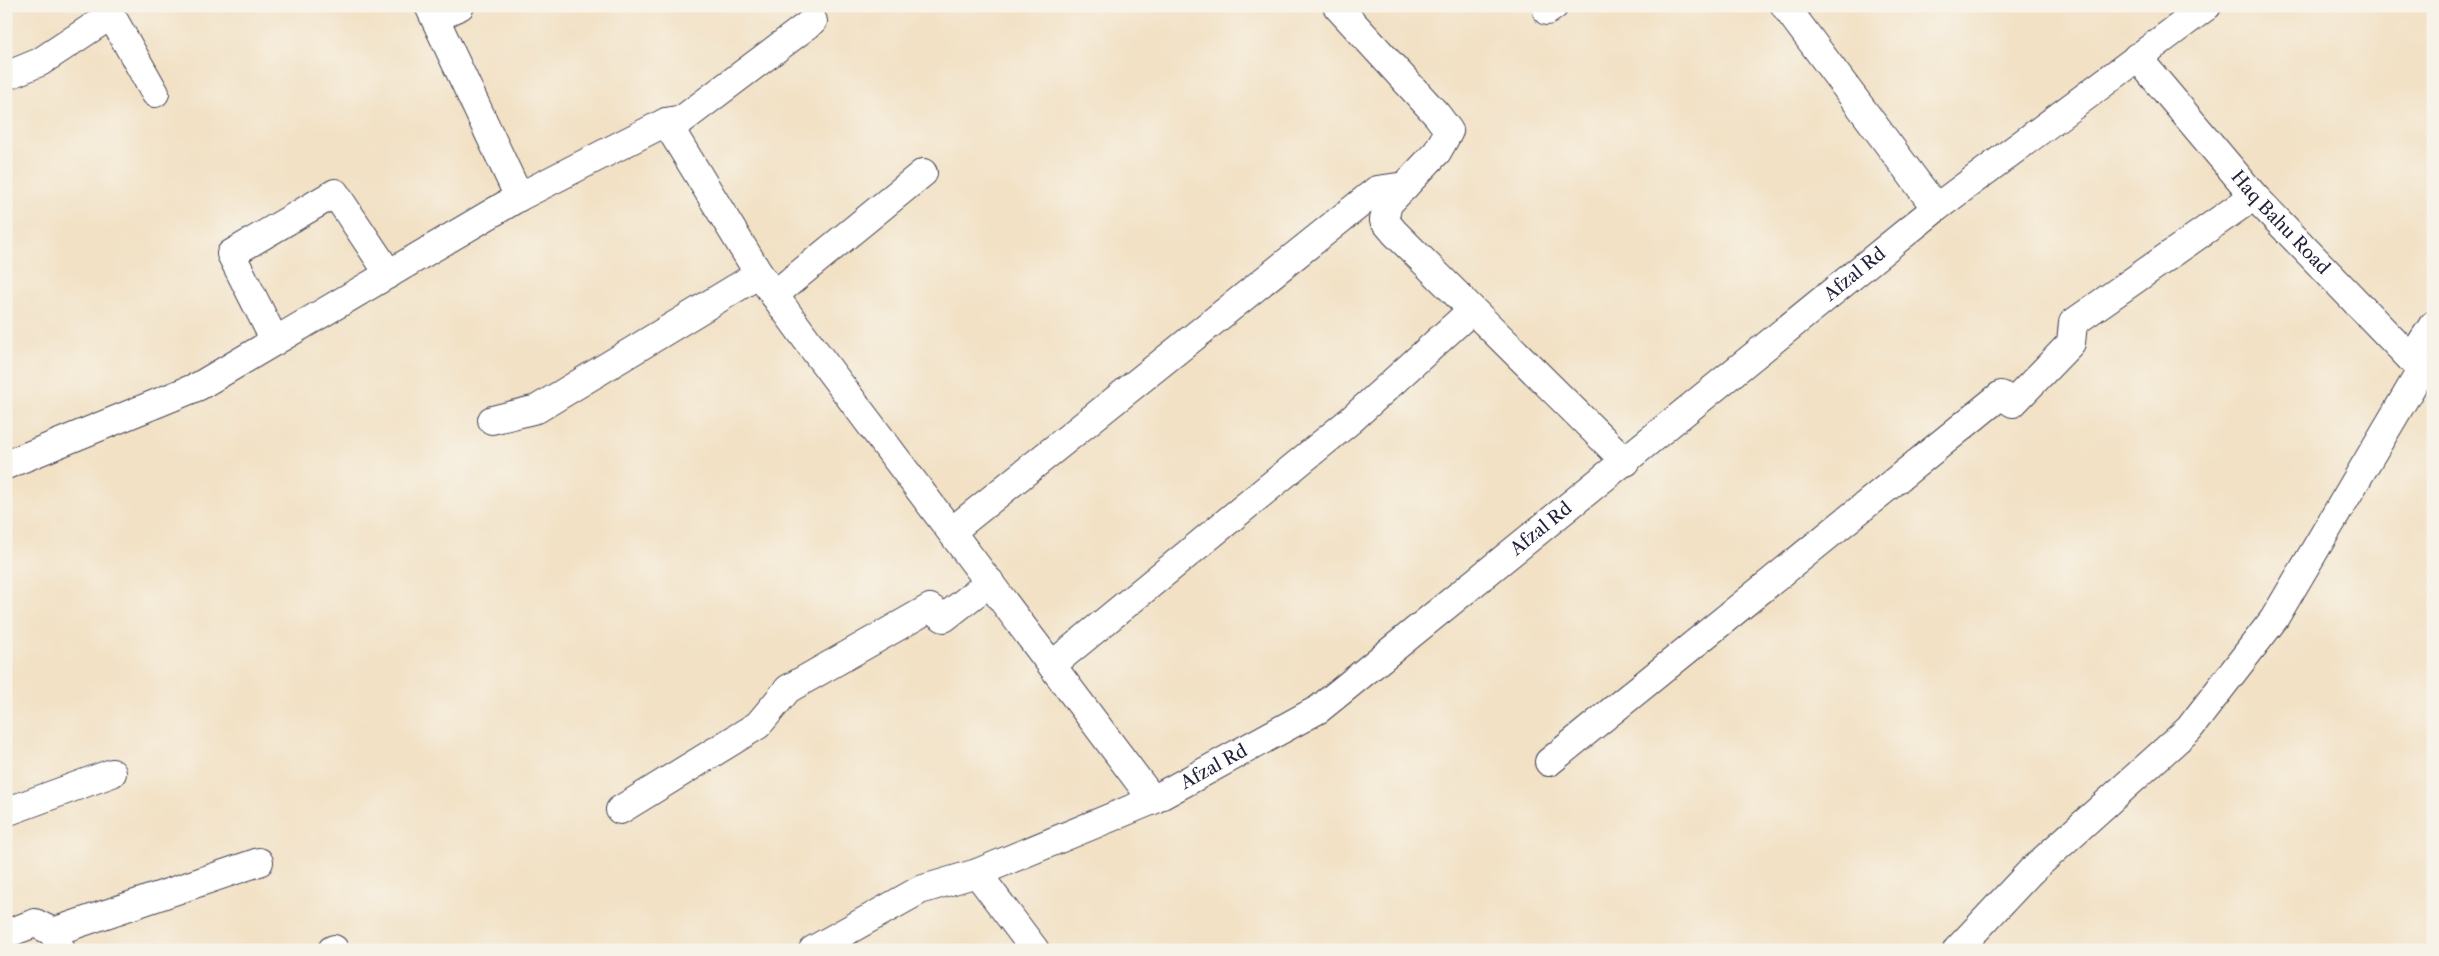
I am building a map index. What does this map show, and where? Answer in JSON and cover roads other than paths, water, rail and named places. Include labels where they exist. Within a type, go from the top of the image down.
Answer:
[{"type":"street","points":[[460,6],[432,12],[519,197]]},
{"type":"street","points":[[1337,6],[1437,115],[1448,131],[1437,152],[1388,204],[1384,220],[1626,462]]},
{"type":"street","points":[[1785,6],[1936,208]]},
{"type":"street","name":"Afzal Rd","points":[[813,950],[920,890],[977,873],[1153,800],[1320,709],[1936,208],[2207,6]]},
{"type":"street","points":[[6,76],[40,62],[108,10],[155,93]]},
{"type":"street","points":[[6,465],[199,386],[519,197],[666,122],[683,119],[813,21]]},
{"type":"street","name":"Haq Bahu Road","points":[[2137,57],[2254,196],[2422,368]]},
{"type":"street","points":[[666,122],[767,284],[1153,800]]},
{"type":"street","points":[[492,420],[537,409],[767,284],[923,173]]},
{"type":"street","points":[[952,532],[1377,190],[1404,186]]},
{"type":"street","points":[[275,341],[231,254],[335,193],[389,274]]},
{"type":"street","points":[[1549,762],[2001,395],[2014,403],[2071,344],[2073,323],[2254,196]]},
{"type":"street","points":[[1052,665],[1351,420],[1472,310]]},
{"type":"street","points":[[1957,950],[2031,871],[2189,729],[2274,619],[2422,368],[2433,325]]},
{"type":"street","points":[[620,810],[758,725],[788,689],[930,608],[944,618],[990,582]]},
{"type":"street","points":[[6,812],[112,772]]},
{"type":"street","points":[[6,934],[35,923],[57,941],[258,862]]},
{"type":"street","points":[[977,873],[1035,950]]}]
